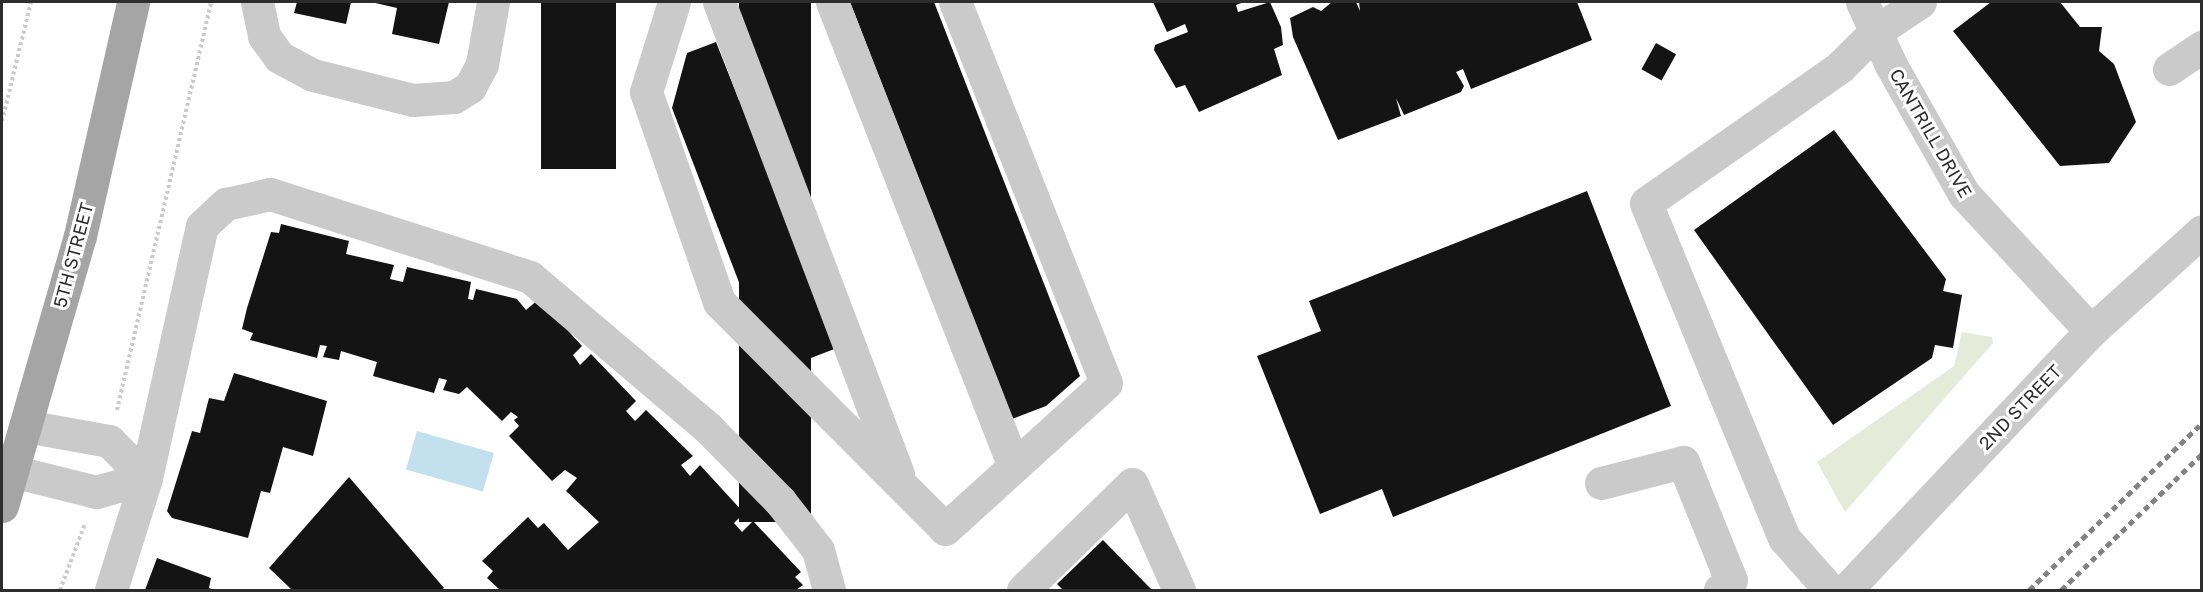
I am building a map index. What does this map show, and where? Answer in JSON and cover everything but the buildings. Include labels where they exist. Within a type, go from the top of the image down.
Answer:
[{"type":"main road","name":"5TH STREET","points":[[2,506],[80,236],[133,2]]},
{"type":"street","points":[[257,2],[264,36],[279,57],[313,75],[414,100],[454,97],[470,87],[482,64],[493,2]]},
{"type":"street","points":[[674,2],[646,92],[719,302],[945,529],[1106,383],[954,2]]},
{"type":"street","points":[[719,2],[902,485]]},
{"type":"street","points":[[832,2],[1014,466]]},
{"type":"street","name":"CANTRILL DRIVE","points":[[1862,2],[1875,32],[1964,194],[2091,331]]},
{"type":"street","points":[[1830,591],[1784,538],[1646,203],[1840,67],[1875,32],[1920,2]]},
{"type":"street","points":[[2169,69],[2202,47]]},
{"type":"street","points":[[111,591],[146,478],[202,226],[226,204],[270,194],[530,277],[708,428],[780,501],[818,550],[829,591]]},
{"type":"street","name":"2ND STREET","points":[[1846,591],[2091,331],[2202,231]]},
{"type":"street","points":[[25,426],[109,441],[146,478]]},
{"type":"street","points":[[1602,483],[1683,462],[1731,580],[1720,591]]},
{"type":"street","points":[[12,471],[96,492],[146,478]]},
{"type":"street","points":[[1031,588],[1132,484],[1179,591]]},
{"type":"path","points":[[2,121],[31,2]]},
{"type":"path","points":[[109,441],[210,2]]},
{"type":"path","points":[[60,591],[96,492]]},
{"type":"green space","points":[[1962,332],[1992,337],[1993,343],[1845,512],[1817,462],[1954,366]]},
{"type":"water","points":[[417,431],[494,453],[483,492],[406,469]]},
{"type":"railway","points":[[2029,590],[2202,423]]},
{"type":"railway","points":[[2061,590],[2202,454]]}]
